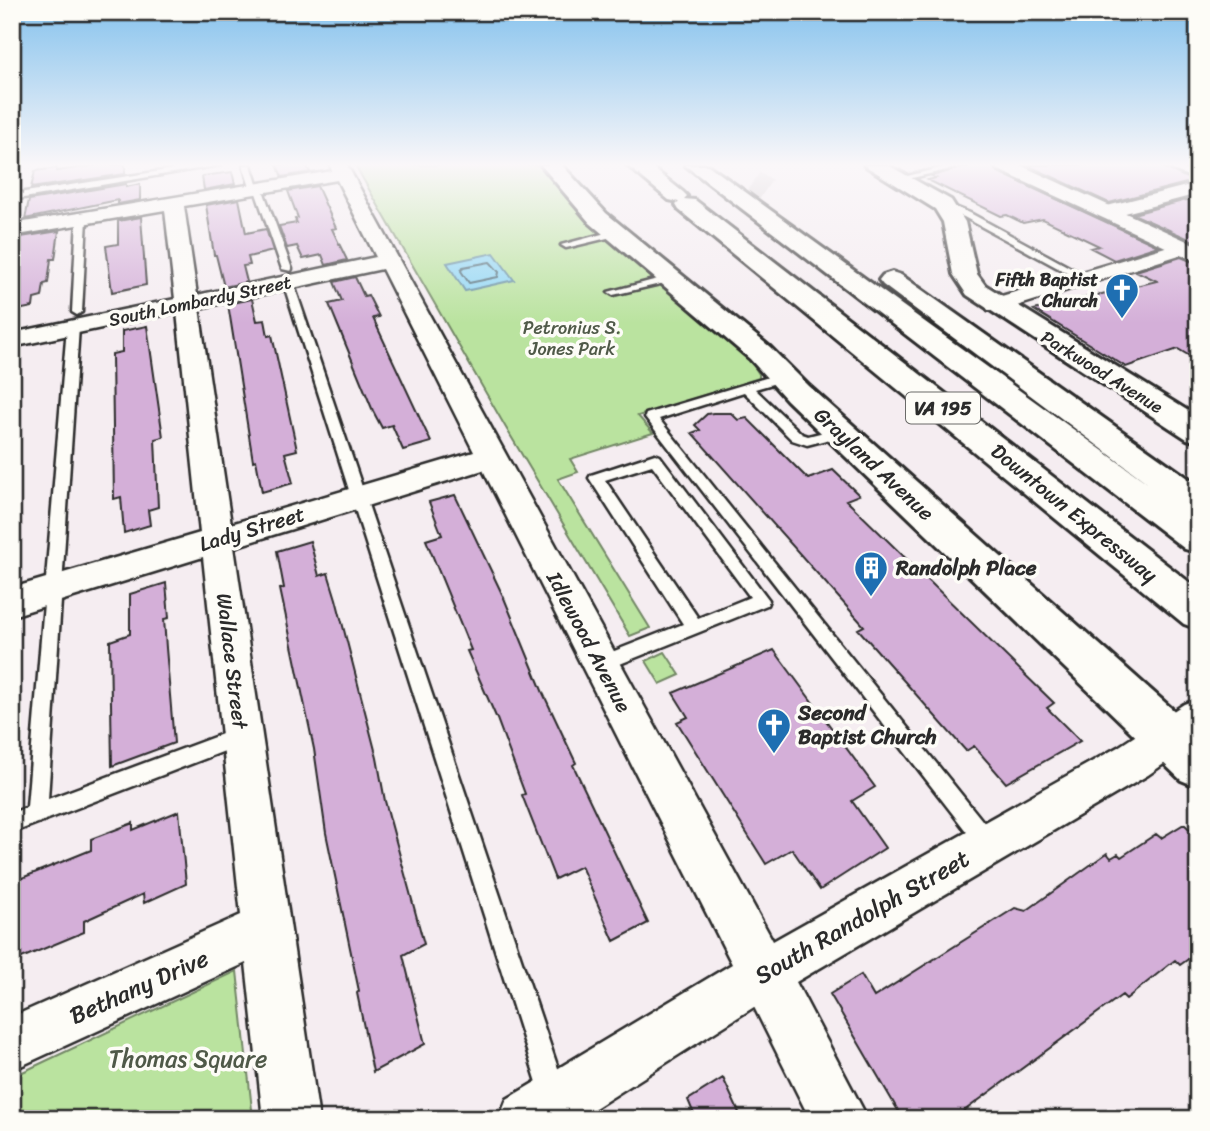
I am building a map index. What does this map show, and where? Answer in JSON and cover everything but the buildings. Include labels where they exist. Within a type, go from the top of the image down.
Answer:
[{"type":"main road","name":"Grayland Avenue","points":[[598,218],[760,353],[840,432],[1188,739]]},
{"type":"main road","name":"Downtown Expressway","points":[[703,218],[1198,612]]},
{"type":"main road","name":"VA 195","points":[[766,218],[1198,539]]},
{"type":"main road","points":[[806,218],[1198,504]]},
{"type":"main road","name":"Parkwood Avenue","points":[[951,218],[965,274],[976,290],[1198,432]]},
{"type":"main road","points":[[1118,218],[1190,251]]},
{"type":"main road","points":[[1134,455],[1198,496]]},
{"type":"street","points":[[12,230],[89,218]]},
{"type":"street","name":"Wallace Street","points":[[176,218],[291,1119]]},
{"type":"street","name":"Idlewood Avenue","points":[[366,218],[839,1119]]},
{"type":"street","points":[[996,305],[1190,251]]},
{"type":"street","name":"South Lombardy Street","points":[[12,325],[75,319],[385,255]]},
{"type":"street","name":"South Lombardy Street","points":[[12,340],[75,319]]},
{"type":"street","name":"Lady Street","points":[[12,602],[491,457]]},
{"type":"street","name":"South Randolph Street","points":[[541,1110],[764,974],[988,844],[1133,761],[1188,739]]},
{"type":"street","name":"Bethany Drive","points":[[12,1044],[265,929]]},
{"type":"lane","points":[[267,218],[359,497],[541,1110]]},
{"type":"lane","points":[[972,218],[1086,279]]},
{"type":"lane","points":[[37,814],[82,219]]},
{"type":"lane","points":[[566,245],[617,233]]},
{"type":"lane","points":[[613,292],[669,279]]},
{"type":"lane","points":[[782,377],[651,417],[988,844]]},
{"type":"lane","points":[[747,387],[797,437],[807,441],[840,432]]},
{"type":"lane","points":[[679,452],[596,478],[694,626]]},
{"type":"lane","points":[[655,459],[761,600]]},
{"type":"lane","points":[[600,664],[787,590]]},
{"type":"lane","points":[[12,823],[241,736]]},
{"type":"green space","name":"Petronius S. Jones Park","points":[[385,218],[592,218],[612,239],[750,360],[759,374],[759,378],[638,416],[653,433],[570,459],[578,472],[558,479],[650,628],[630,636]]},
{"type":"green space","points":[[665,652],[680,675],[660,684],[646,661]]},
{"type":"green space","name":"Thomas Square","points":[[237,971],[253,1119],[12,1119],[12,1077]]},
{"type":"water","points":[[494,253],[514,280],[465,291],[447,263]]},
{"type":"place","name":"Fifth Baptist Church","points":[[1122,320]]},
{"type":"place","name":"Randolph Place","points":[[871,598]]},
{"type":"place","name":"Second Baptist Church","points":[[774,755]]}]
